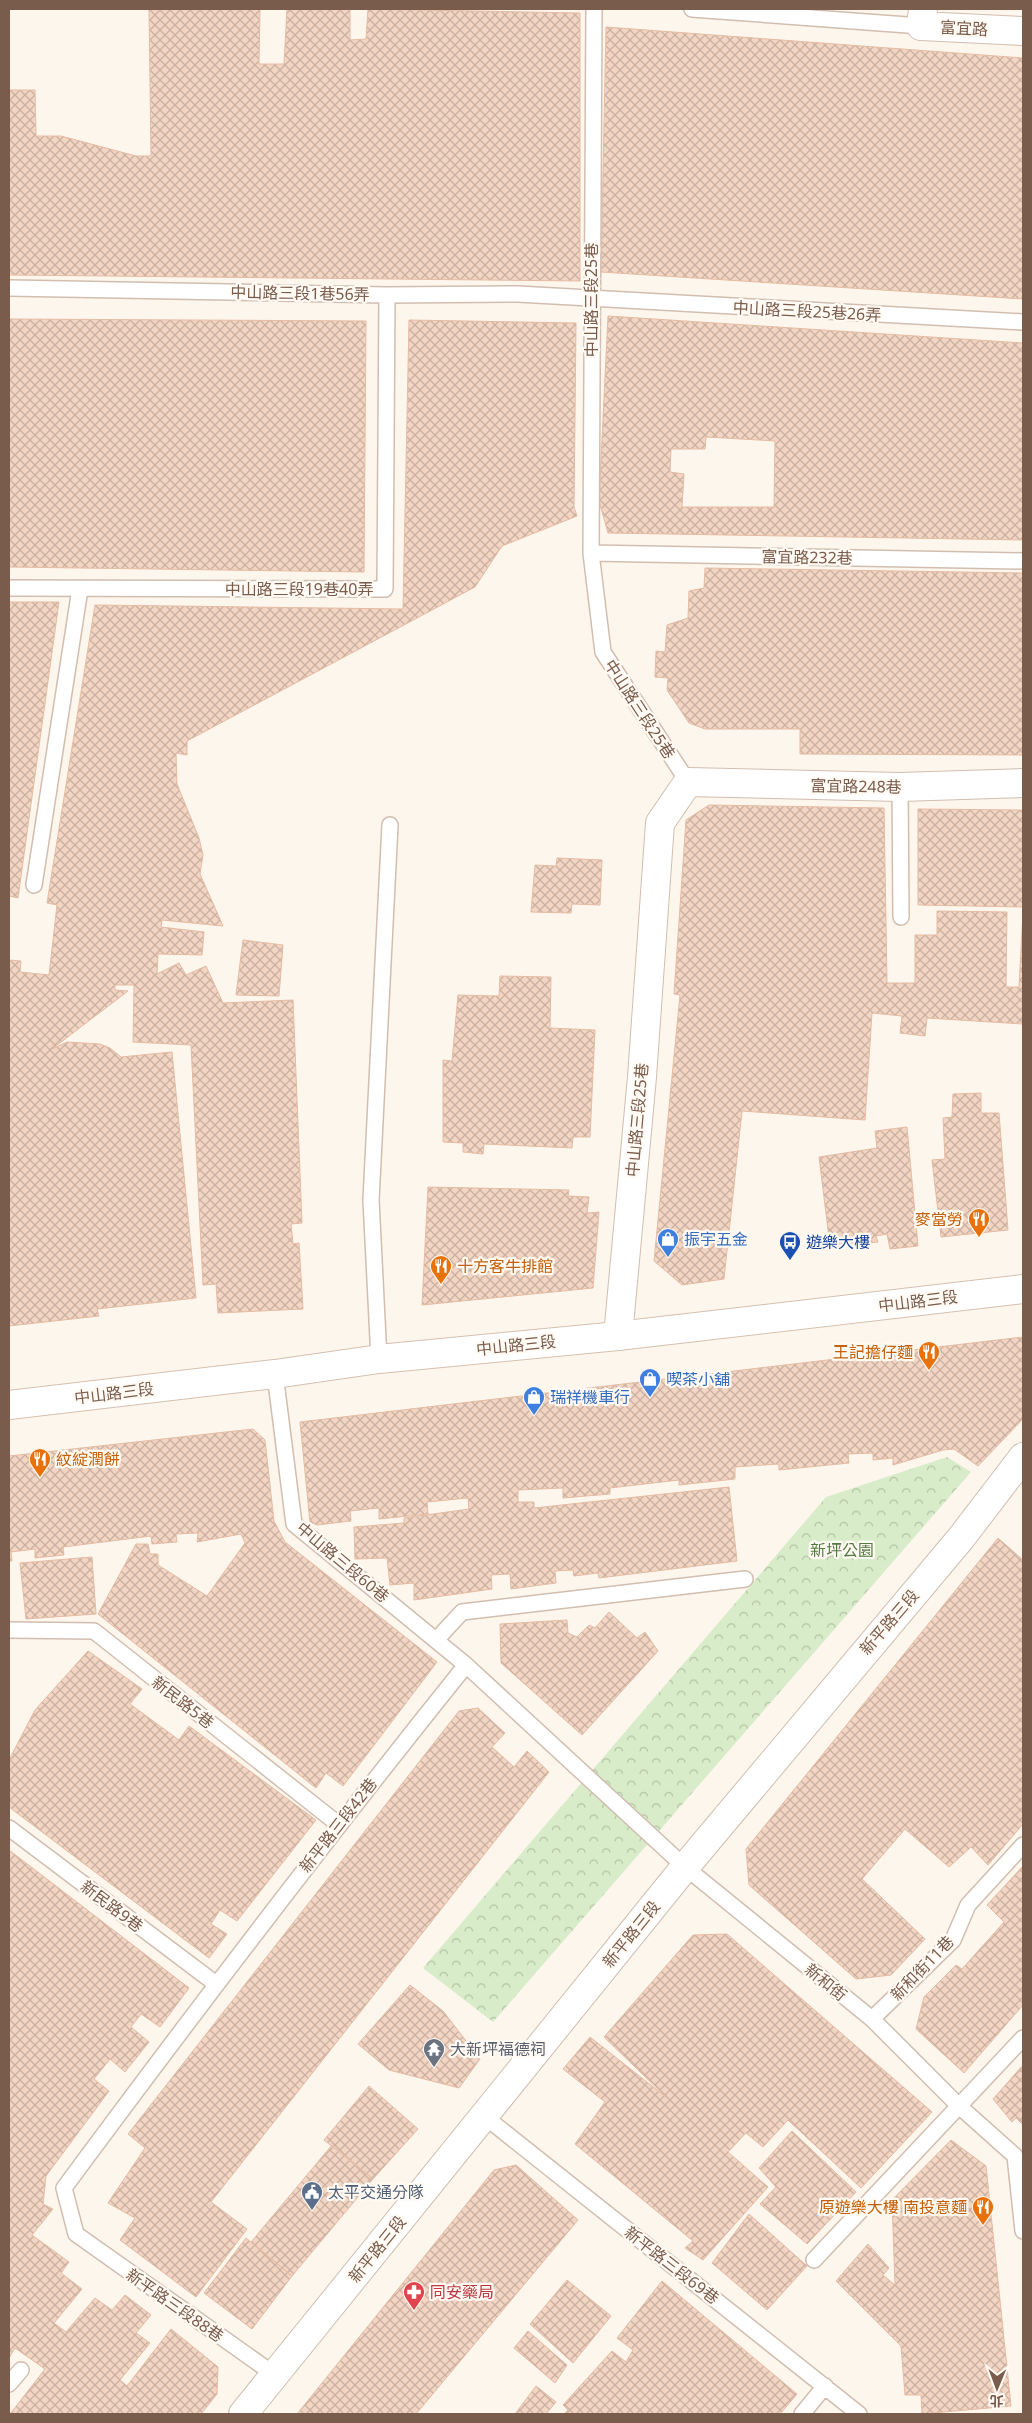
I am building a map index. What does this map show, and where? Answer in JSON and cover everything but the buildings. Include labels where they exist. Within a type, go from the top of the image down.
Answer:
[{"type":"street","name":"富宜路","points":[[922,17],[1023,31]]},
{"type":"street","name":"富宜路248巷","points":[[688,782],[900,787],[1023,783]]},
{"type":"street","name":"中山路三段25巷","points":[[618,1336],[642,1077],[660,823],[688,782]]},
{"type":"street","name":"中山路三段","points":[[9,1405],[275,1374],[379,1359],[618,1336],[1023,1289]]},
{"type":"street","name":"新平路三段","points":[[243,2414],[685,1867],[961,1538],[1023,1457]]},
{"type":"lane","name":"中山路三段25巷","points":[[594,9],[590,553],[603,652],[688,782]]},
{"type":"lane","points":[[692,9],[922,17]]},
{"type":"lane","name":"中山路三段1巷56弄","points":[[9,288],[387,295],[518,294],[591,299]]},
{"type":"lane","name":"中山路三段19巷40弄","points":[[9,588],[385,589],[387,295]]},
{"type":"lane","name":"中山路三段25巷26弄","points":[[591,299],[1023,322]]},
{"type":"lane","name":"富宜路232巷","points":[[590,553],[1023,561]]},
{"type":"lane","points":[[34,885],[80,589]]},
{"type":"lane","points":[[900,787],[901,917]]},
{"type":"lane","points":[[379,1359],[371,1200],[390,825]]},
{"type":"lane","name":"中山路三段60巷","points":[[275,1374],[294,1524],[437,1639],[466,1665]]},
{"type":"lane","points":[[437,1639],[462,1612],[745,1579]]},
{"type":"lane","name":"新民路5巷","points":[[9,1630],[94,1631],[338,1824]]},
{"type":"lane","points":[[466,1665],[685,1867]]},
{"type":"lane","name":"新平路三段42巷","points":[[76,2234],[64,2188],[338,1824],[466,1665]]},
{"type":"lane","name":"新民路9巷","points":[[9,1828],[216,1984]]},
{"type":"lane","name":"新和街11巷","points":[[872,2019],[953,1940],[968,1905],[1023,1846]]},
{"type":"lane","name":"新和街","points":[[685,1867],[872,2019],[959,2106],[1019,2159],[1023,2231]]},
{"type":"lane","points":[[814,2260],[1023,2038]]},
{"type":"lane","name":"新平路三段69巷","points":[[484,2116],[859,2414]]},
{"type":"lane","name":"新平路三段88巷","points":[[76,2234],[274,2375]]},
{"type":"lane","points":[[9,2384],[20,2370]]},
{"type":"lane","points":[[802,2414],[826,2386]]},
{"type":"green space","name":"新坪公園","points":[[947,1457],[971,1472],[493,2022],[423,1968],[826,1497]]},
{"type":"place","name":"麥當勞","points":[[979,1238]]},
{"type":"place","name":"振宇五金","points":[[668,1258]]},
{"type":"place","name":"遊樂大樓","points":[[790,1261]]},
{"type":"place","name":"十方客牛排館","points":[[441,1285]]},
{"type":"place","name":"王記擔仔麵","points":[[929,1371]]},
{"type":"place","name":"喫茶小舖","points":[[650,1398]]},
{"type":"place","name":"瑞祥機車行","points":[[534,1416]]},
{"type":"place","name":"紋綻潤餅","points":[[40,1478]]},
{"type":"place","name":"大新坪福德祠","points":[[434,2068]]},
{"type":"place","name":"太平交通分隊","points":[[312,2211]]},
{"type":"place","name":"原遊樂大樓 南投意麵","points":[[983,2226]]},
{"type":"place","name":"同安藥局","points":[[414,2311]]}]
